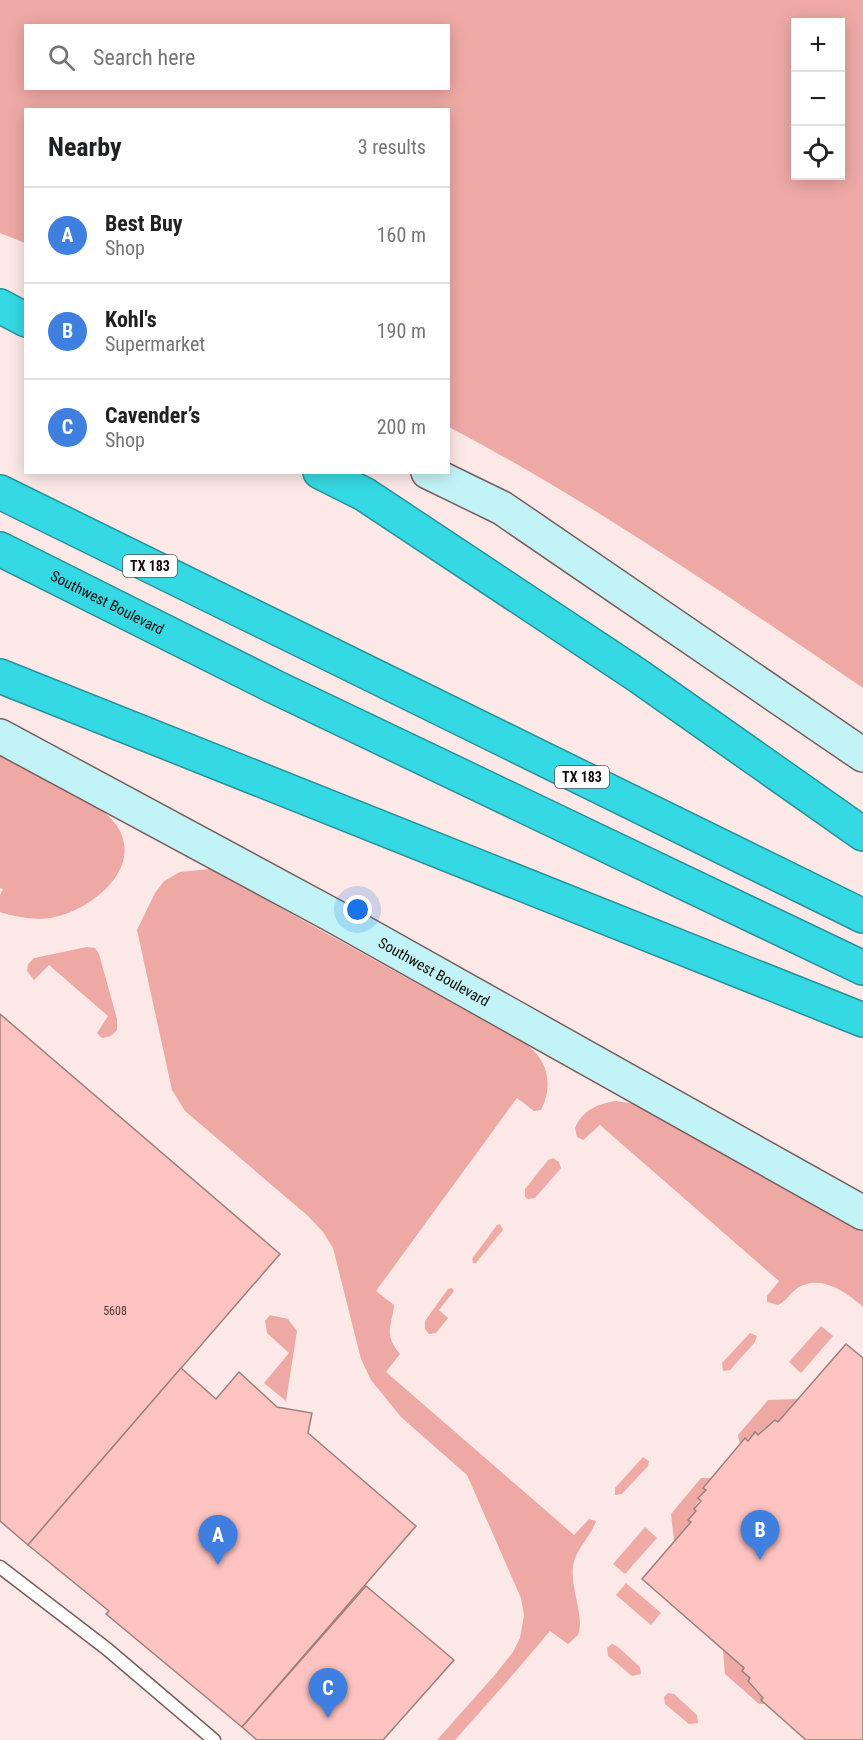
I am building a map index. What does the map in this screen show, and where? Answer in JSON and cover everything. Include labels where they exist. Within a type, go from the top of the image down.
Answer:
[{"type":"highway","points":[[0,306],[24,319]]},
{"type":"highway","points":[[324,474],[364,494],[637,675],[863,834]]},
{"type":"highway","name":"TX 183","points":[[0,492],[863,916]]},
{"type":"highway","name":"Southwest Boulevard","points":[[0,549],[277,688],[863,968]]},
{"type":"highway","points":[[0,676],[863,1020]]},
{"type":"main road","points":[[0,300],[24,308]]},
{"type":"main road","points":[[432,474],[502,508],[863,755]]},
{"type":"main road","name":"Southwest Boulevard","points":[[0,736],[332,915],[863,1213]]},
{"type":"lane","points":[[0,1567],[107,1649],[214,1740]]},
{"type":"shaded area","points":[[0,0],[863,0],[863,688],[711,585],[608,519],[503,456],[450,428],[450,108],[24,108],[24,243],[0,233]]},
{"type":"shaded area","points":[[0,753],[81,796],[109,816],[117,826],[124,842],[124,858],[118,872],[109,886],[96,898],[81,907],[44,919],[25,918],[0,912],[0,895],[3,889],[0,888]]},
{"type":"shaded area","points":[[210,869],[526,1044],[540,1058],[547,1074],[547,1092],[541,1110],[534,1111],[517,1098],[376,1291],[394,1305],[390,1336],[400,1354],[386,1372],[574,1535],[589,1519],[596,1521],[577,1554],[573,1566],[580,1620],[578,1635],[568,1644],[550,1631],[503,1686],[493,1677],[513,1652],[520,1638],[524,1615],[521,1598],[467,1475],[401,1417],[371,1380],[361,1359],[333,1248],[323,1232],[308,1216],[185,1111],[172,1090],[137,930],[155,893],[164,881],[180,872]]},
{"type":"shaded area","points":[[87,947],[95,948],[99,954],[117,1019],[117,1030],[111,1036],[102,1038],[97,1033],[108,1016],[49,965],[34,980],[27,971],[28,964],[34,958]]},
{"type":"shaded area","points":[[616,1101],[636,1104],[863,1229],[863,1307],[840,1290],[813,1283],[795,1290],[778,1305],[767,1302],[767,1296],[779,1281],[600,1125],[583,1140],[577,1137],[575,1128],[586,1112],[597,1106]]},
{"type":"shaded area","points":[[553,1158],[559,1162],[561,1168],[535,1198],[528,1199],[525,1197],[525,1189],[548,1160]]},
{"type":"shaded area","points":[[500,1224],[503,1230],[476,1263],[473,1263],[472,1259]]},
{"type":"shaded area","points":[[452,1288],[454,1291],[439,1310],[448,1318],[436,1333],[429,1334],[425,1329],[425,1321],[448,1289]]},
{"type":"shaded area","points":[[270,1315],[288,1319],[297,1331],[286,1401],[264,1383],[289,1353],[267,1333],[265,1321]]},
{"type":"shaded area","points":[[821,1326],[833,1336],[801,1373],[789,1362]]},
{"type":"shaded area","points":[[750,1333],[757,1336],[755,1342],[730,1370],[723,1371],[722,1363]]},
{"type":"shaded area","points":[[798,1399],[778,1422],[775,1420],[768,1428],[765,1427],[758,1435],[755,1433],[740,1445],[738,1435],[768,1400]]},
{"type":"shaded area","points":[[643,1457],[649,1461],[648,1466],[622,1494],[615,1495],[615,1488]]},
{"type":"shaded area","points":[[701,1478],[712,1478],[694,1508],[696,1511],[689,1519],[691,1522],[674,1541],[671,1514]]},
{"type":"shaded area","points":[[645,1527],[657,1538],[625,1574],[613,1564]]},
{"type":"shaded area","points":[[626,1583],[661,1613],[651,1625],[616,1595]]},
{"type":"shaded area","points":[[612,1644],[640,1667],[641,1674],[632,1676],[608,1656],[607,1648]]},
{"type":"shaded area","points":[[723,1650],[744,1668],[742,1671],[750,1678],[748,1681],[756,1688],[754,1690],[763,1698],[761,1700],[765,1704],[759,1704],[725,1674]]},
{"type":"shaded area","points":[[493,1677],[503,1686],[455,1740],[437,1740]]},
{"type":"shaded area","points":[[668,1693],[674,1694],[697,1715],[698,1723],[689,1724],[665,1704],[664,1697]]},
{"type":"building","points":[[0,1014],[280,1254],[28,1545],[0,1521]]},
{"type":"building","points":[[846,1344],[863,1358],[863,1740],[806,1740],[761,1700],[763,1698],[748,1681],[750,1678],[742,1671],[744,1668],[642,1579],[691,1522],[688,1520],[701,1501],[698,1498],[706,1490],[703,1488],[745,1438],[748,1441],[755,1432],[758,1435],[775,1420],[778,1422]]},
{"type":"building","points":[[181,1368],[216,1399],[239,1372],[277,1407],[312,1413],[308,1433],[416,1526],[242,1727],[106,1614],[109,1611],[28,1545]]},
{"type":"building","points":[[366,1586],[454,1660],[383,1740],[257,1740],[242,1727]]},
{"type":"place","name":"Kohl's","points":[[760,1560]]},
{"type":"place","name":"Best Buy","points":[[218,1565]]},
{"type":"place","name":"Cavender’s","points":[[328,1718]]}]
